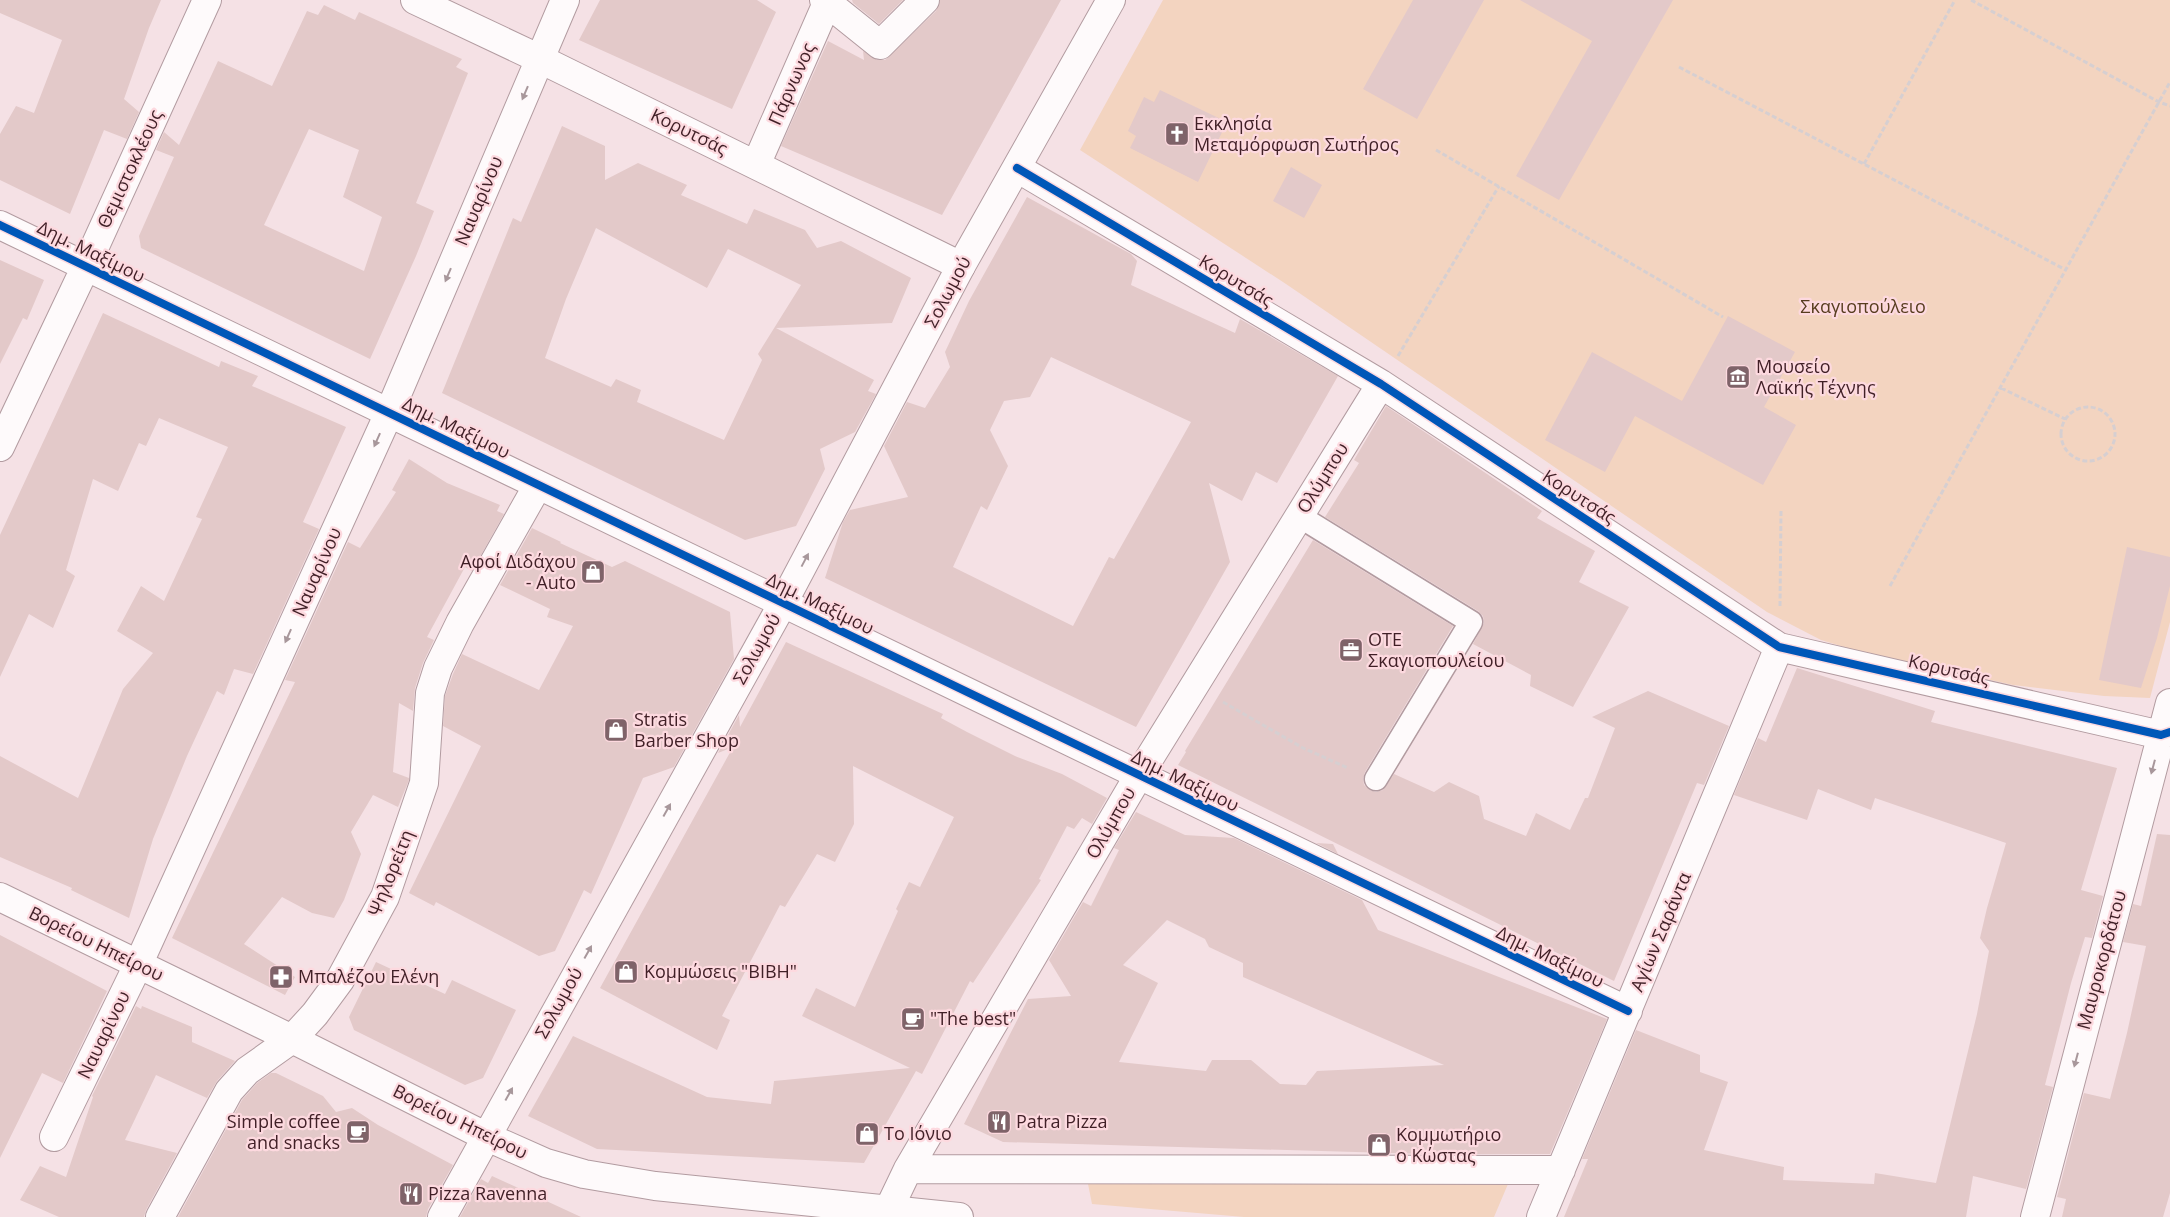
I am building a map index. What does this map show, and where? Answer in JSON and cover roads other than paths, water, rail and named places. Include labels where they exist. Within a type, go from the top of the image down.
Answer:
[{"type":"street","name":"Θεμιστοκλέους","points":[[0,446],[86,266],[207,0]]},
{"type":"street","name":"Κορυτσάς","points":[[416,0],[961,266]]},
{"type":"street","name":"Ναυαρίνου","points":[[54,1137],[138,965],[389,413],[565,0]]},
{"type":"street","name":"Πάρνωνος","points":[[756,165],[825,2],[880,45],[925,0]]},
{"type":"street","name":"Σολωμού","points":[[442,1217],[485,1136],[783,603],[961,266],[1110,0]]},
{"type":"street","name":"Κορυτσάς","points":[[1017,168],[1380,384],[1779,647],[2166,733]]},
{"type":"street","name":"Δημ. Μαξίμου","points":[[0,224],[1628,1011]]},
{"type":"street","name":"Ολύμπου","points":[[887,1213],[908,1169],[1139,775],[1380,384]]},
{"type":"street","name":"Ψηλορείτη","points":[[160,1217],[229,1090],[247,1071],[292,1039],[315,1014],[340,980],[386,897],[424,783],[430,692],[438,668],[460,623],[538,485]]},
{"type":"street","name":"Αγίων Σαράντα","points":[[1542,1217],[1779,647]]},
{"type":"street","name":"Μαυροκορδάτου","points":[[2035,1217],[2166,733],[2170,703]]},
{"type":"street","name":"Βορείου Ηπείρου","points":[[0,897],[292,1039],[485,1136],[546,1163],[603,1178],[655,1186],[887,1213],[959,1217]]},
{"type":"street","points":[[908,1169],[1561,1170]]},
{"type":"lane","points":[[1299,516],[1471,622],[1376,779]]},
{"type":"place","name":"Εκκλησία Μεταμόρφωση Σωτήρος","points":[[1177,134]]},
{"type":"place","name":"Μουσείο Λαϊκής Τέχνης","points":[[1738,377]]},
{"type":"place","name":"Αφοί Διδάχου - Auto","points":[[593,572]]},
{"type":"place","name":"ΟΤΕ Σκαγιοπουλείου","points":[[1351,650]]},
{"type":"place","name":"Stratis Barber Shop","points":[[616,730]]},
{"type":"place","name":"Κομμώσεις \"ΒΙΒΗ\"","points":[[626,972]]},
{"type":"place","name":"Μπαλέζου Ελένη","points":[[281,977]]},
{"type":"place","name":"\"The best\"","points":[[913,1019]]},
{"type":"place","name":"Patra Pizza","points":[[999,1122]]},
{"type":"place","name":"Simple coffee and snacks","points":[[358,1132]]},
{"type":"place","name":"Το Ιόνιο","points":[[867,1134]]},
{"type":"place","name":"Κομμωτήριο ο Κώστας","points":[[1379,1145]]},
{"type":"place","name":"Pizza Ravenna","points":[[411,1194]]},
{"type":"park label","name":"Σκαγιοπούλειο","points":[[1863,307]]}]
